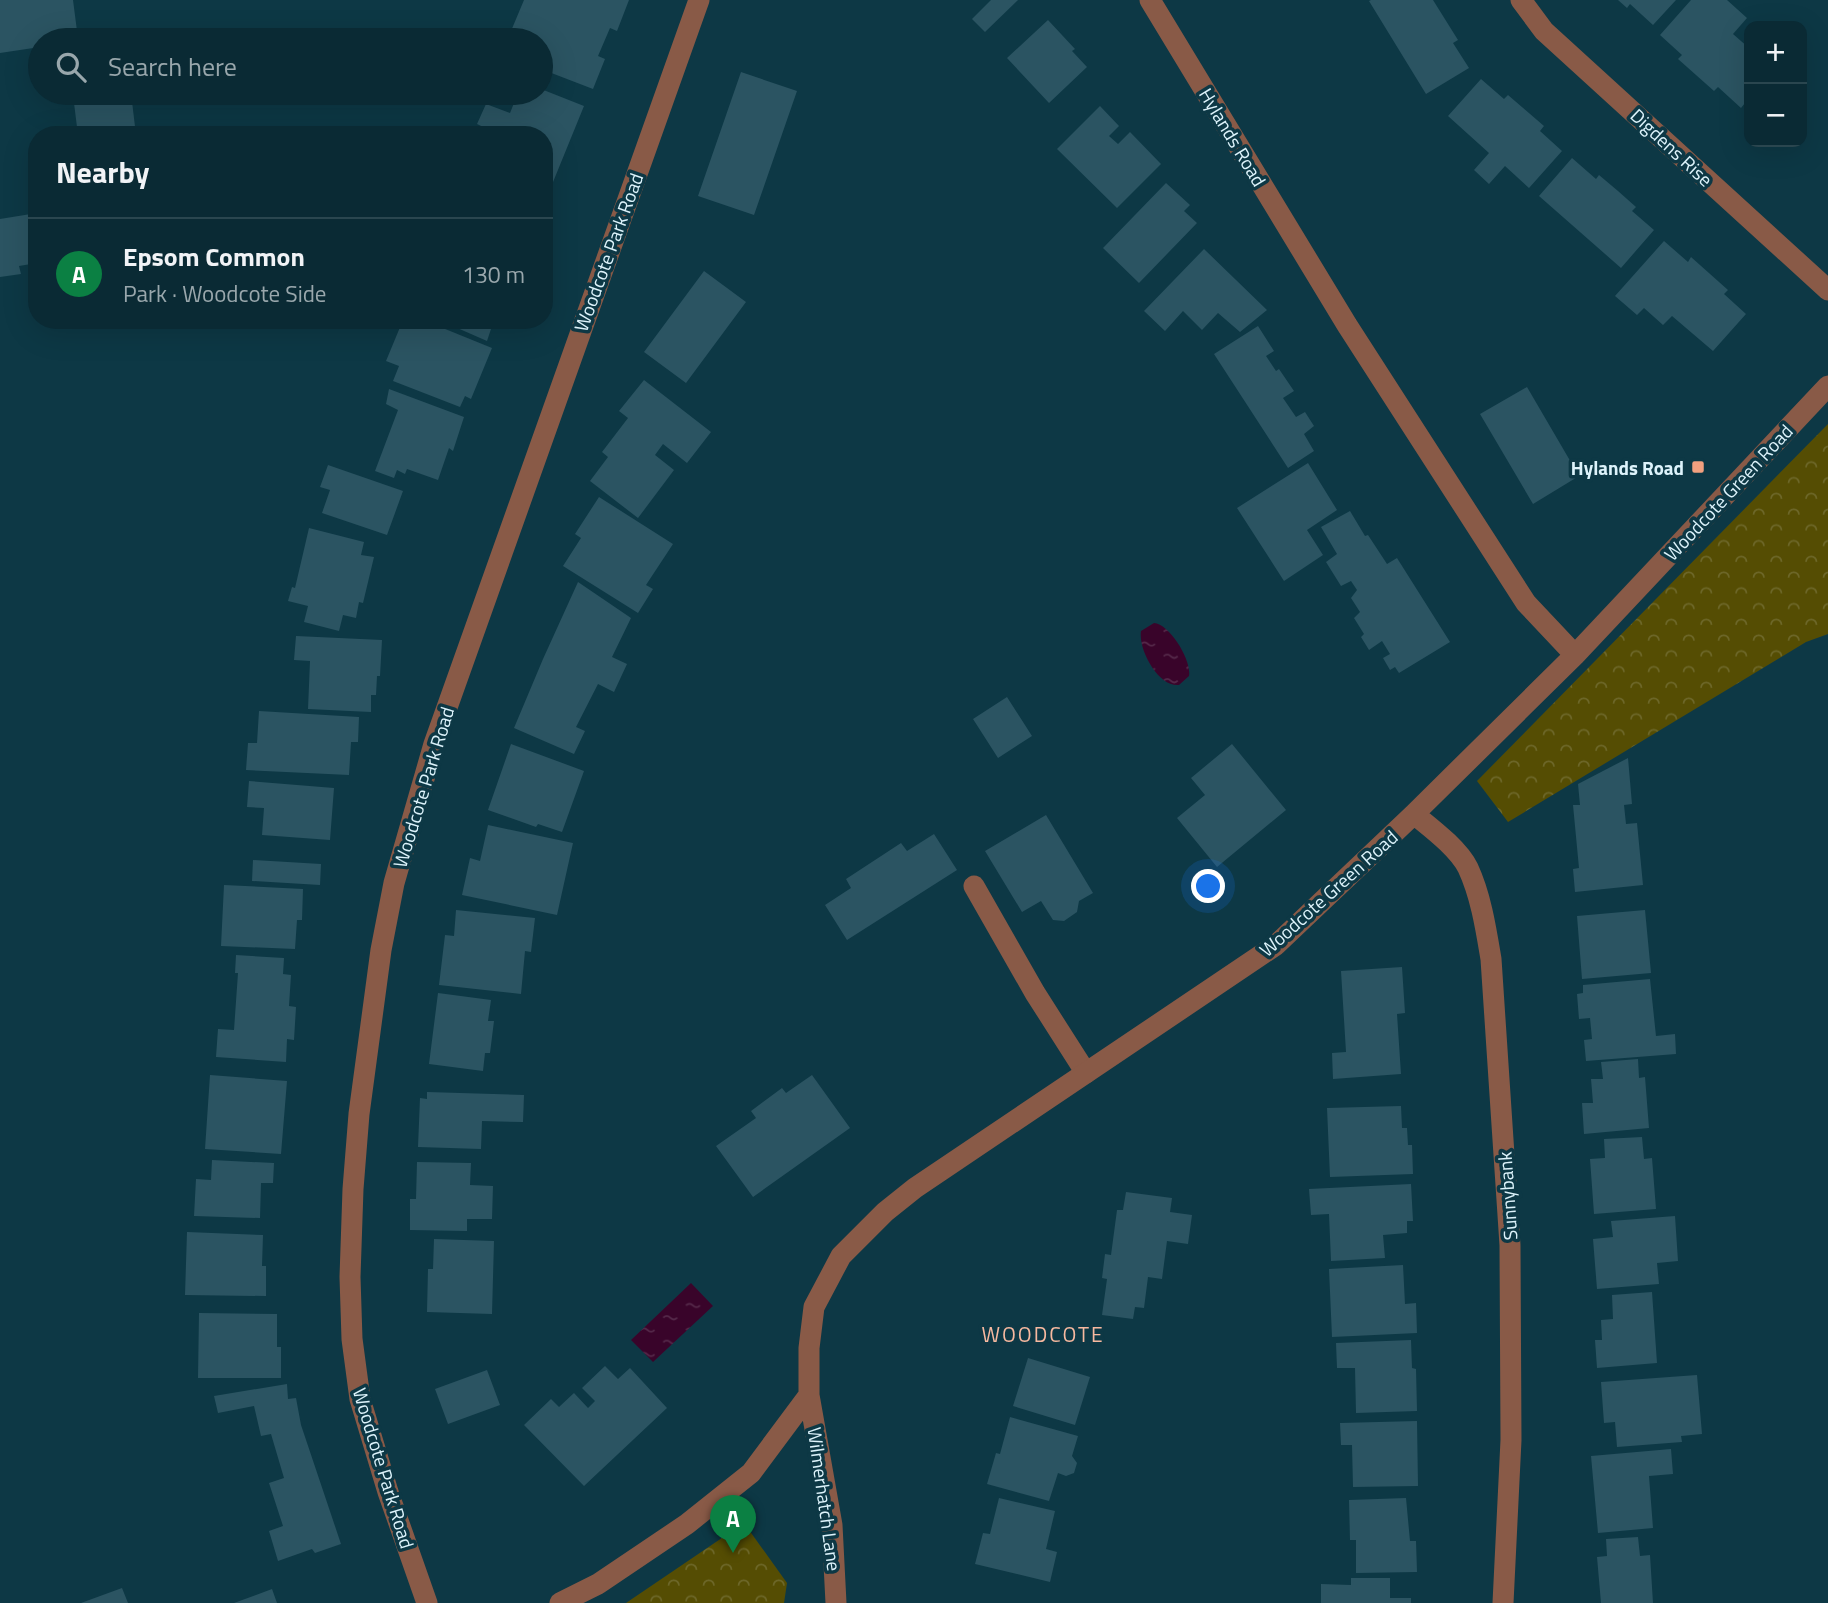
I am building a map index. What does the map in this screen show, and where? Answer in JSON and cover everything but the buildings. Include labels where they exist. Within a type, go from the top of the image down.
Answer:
[{"type":"street","name":"Woodcote Park Road","points":[[427,1603],[388,1492],[360,1399],[352,1339],[350,1277],[353,1189],[359,1114],[381,950],[394,883],[434,744],[699,0]]},
{"type":"street","name":"Hylands Road","points":[[1150,0],[1347,325],[1518,592],[1575,655]]},
{"type":"street","name":"Digdens Rise","points":[[1521,0],[1544,32],[1828,290]]},
{"type":"street","name":"Woodcote Green Road","points":[[809,1395],[809,1348],[814,1307],[841,1256],[885,1212],[915,1188],[1276,945],[1575,655],[1828,386]]},
{"type":"street","name":"Sunnybank","points":[[1414,814],[1441,836],[1468,867],[1484,920],[1490,959],[1510,1245],[1511,1440],[1503,1603]]},
{"type":"street","points":[[974,886],[1035,993],[1086,1073]]},
{"type":"street","points":[[560,1603],[598,1584],[687,1524],[751,1473],[809,1395]]},
{"type":"street","name":"Wilmerhatch Lane","points":[[809,1395],[832,1525],[836,1603]]},
{"type":"green space","points":[[1828,424],[1828,634],[1806,642],[1508,822],[1477,781]]},
{"type":"green space","points":[[744,1523],[787,1583],[784,1603],[626,1603]]},
{"type":"water","points":[[1154,623],[1173,636],[1187,662],[1189,676],[1179,685],[1164,680],[1146,657],[1141,631]]},
{"type":"water","points":[[691,1283],[713,1306],[653,1362],[631,1340]]},
{"type":"place","name":"Hylands Road","points":[[1698,467]]},
{"type":"place","name":"Epsom Common","points":[[733,1553]]},
{"type":"district","name":"WOODCOTE","points":[[1043,1334]]}]
